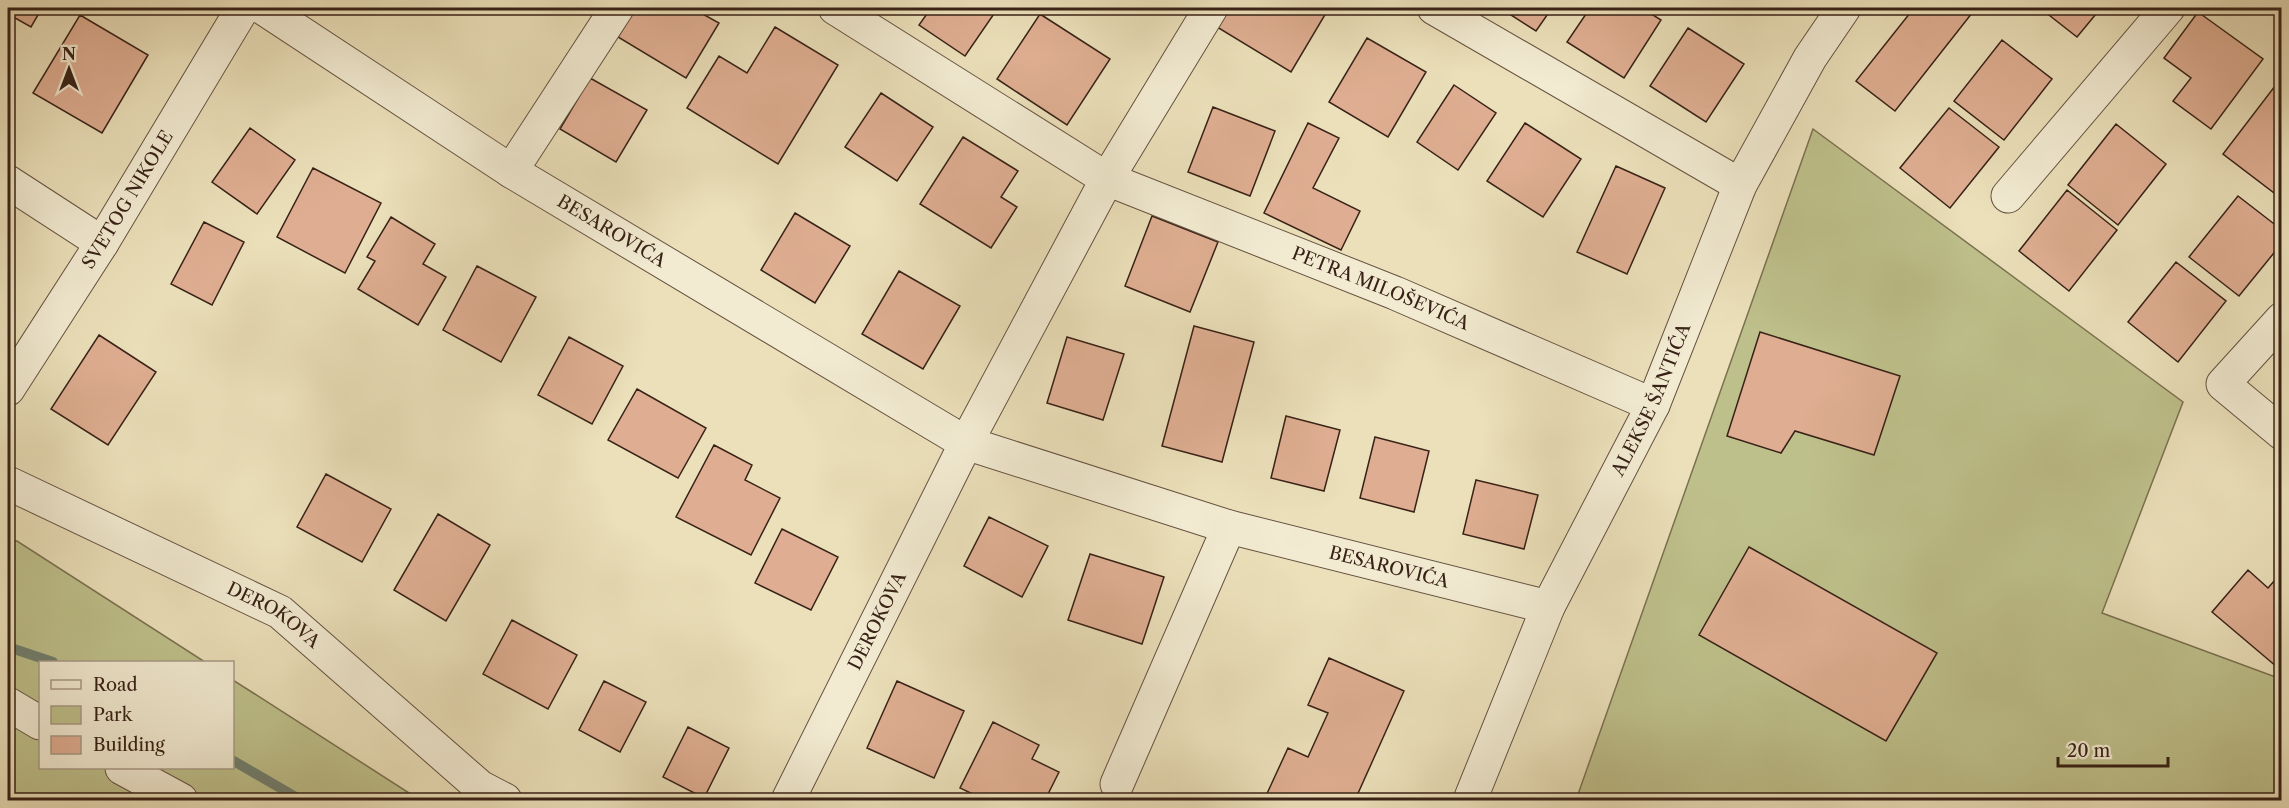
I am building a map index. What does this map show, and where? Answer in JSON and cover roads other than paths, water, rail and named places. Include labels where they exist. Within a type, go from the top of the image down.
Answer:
[{"type":"street","name":"SVETOG NIKOLE","points":[[8,389],[102,243],[243,8]]},
{"type":"street","name":"BESAROVIĆA","points":[[263,8],[511,171],[966,443],[1229,527],[1548,607]]},
{"type":"street","points":[[511,171],[617,8]]},
{"type":"street","name":"PETRA MILOŠEVIĆA","points":[[835,8],[1107,179],[1395,292],[1653,405]]},
{"type":"street","points":[[966,443],[1107,179],[1211,8]]},
{"type":"street","points":[[1434,8],[1740,185]]},
{"type":"street","name":"ALEKSE ŠANTIĆA","points":[[1470,801],[1548,607],[1653,405],[1740,185],[1809,58],[1844,8]]},
{"type":"street","points":[[2008,196],[2168,8]]},
{"type":"street","points":[[8,182],[102,243]]},
{"type":"street","points":[[2282,319],[2223,384],[2282,433]]},
{"type":"street","name":"DEROKOVA","points":[[788,801],[966,443]]},
{"type":"street","name":"DEROKOVA","points":[[8,483],[280,612],[480,787],[505,801]]},
{"type":"street","points":[[1117,784],[1229,527]]},
{"type":"street","points":[[8,704],[39,722]]},
{"type":"street","points":[[124,769],[181,801]]},
{"type":"waterway","points":[[8,647],[50,661]]},
{"type":"waterway","points":[[234,761],[301,800]]}]
